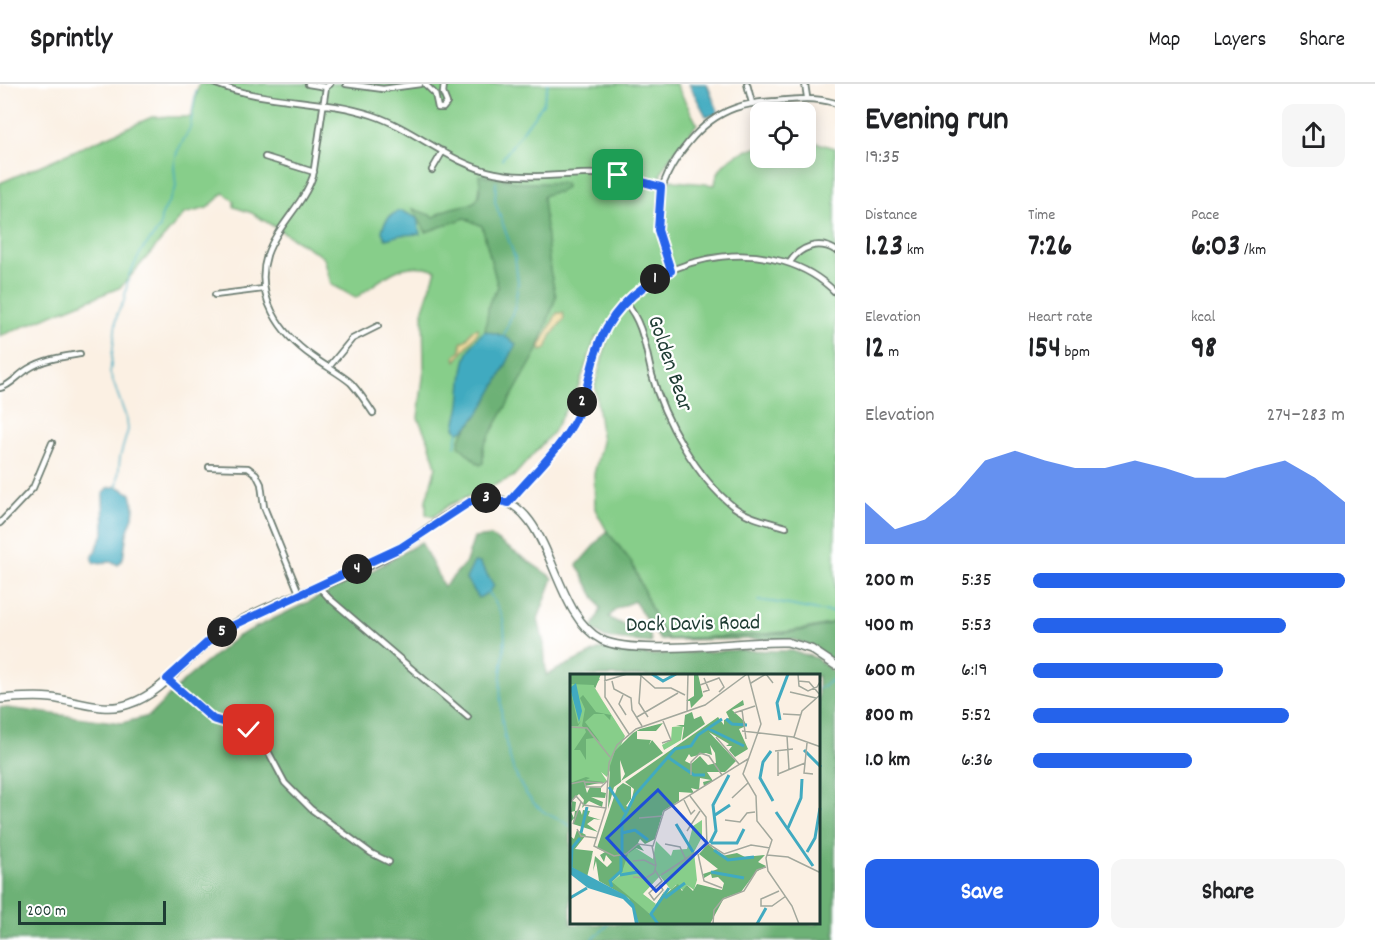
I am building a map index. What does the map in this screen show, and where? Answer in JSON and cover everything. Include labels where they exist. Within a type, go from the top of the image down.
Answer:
[{"type":"street","points":[[216,84],[259,98],[361,112],[381,118],[472,166],[505,175],[608,174],[633,178],[661,187]]},
{"type":"street","points":[[308,84],[328,85],[314,172],[309,188],[270,249],[264,268],[263,289],[273,314],[292,338],[356,388],[372,413]]},
{"type":"street","points":[[346,84],[383,88],[420,84]]},
{"type":"street","points":[[424,84],[435,94],[438,108],[443,108],[447,103],[443,93],[444,84]]},
{"type":"street","points":[[747,84],[752,102]]},
{"type":"street","points":[[806,84],[807,97]]},
{"type":"street","points":[[761,102],[807,97],[835,103]]},
{"type":"street","points":[[671,271],[658,230],[661,187],[675,159],[703,126],[724,112],[750,104]]},
{"type":"street","points":[[432,170],[443,152]]},
{"type":"street","points":[[265,157],[314,172]]},
{"type":"street","points":[[790,262],[798,252],[811,246],[821,245],[835,250]]},
{"type":"street","points":[[0,699],[38,697],[119,707],[147,696],[221,633],[300,593],[400,548],[470,502],[489,498],[508,503],[570,429],[581,406],[604,330],[625,302],[643,285],[671,271],[724,256],[766,257],[790,262],[816,276],[835,292]]},
{"type":"street","points":[[215,295],[263,289]]},
{"type":"street","name":"Golden Bear","points":[[625,302],[641,327],[661,401],[687,452],[735,507],[756,518],[786,527]]},
{"type":"street","points":[[329,368],[351,339],[378,326]]},
{"type":"street","points":[[0,388],[6,387],[42,362],[80,354]]},
{"type":"street","points":[[0,523],[33,488],[52,443]]},
{"type":"street","points":[[209,467],[248,468],[256,474],[261,484],[264,507],[300,593]]},
{"type":"street","name":"Dock Davis Road","points":[[508,503],[528,520],[542,540],[576,617],[588,630],[603,640],[633,646],[787,642],[811,649],[835,665]]},
{"type":"street","points":[[318,586],[329,598],[468,717]]},
{"type":"street","points":[[167,679],[213,719],[249,730],[261,738],[285,783],[311,809],[371,854],[389,862]]},
{"type":"green space","points":[[199,84],[676,84],[697,124],[667,162],[660,176],[675,181],[715,185],[720,170],[725,164],[744,151],[750,150],[750,168],[816,168],[816,143],[835,148],[835,622],[794,631],[668,639],[658,625],[632,563],[607,531],[595,509],[594,474],[602,442],[595,385],[607,342],[596,336],[579,385],[553,432],[513,477],[449,505],[433,517],[426,514],[426,500],[436,467],[429,442],[418,418],[424,370],[423,309],[436,270],[413,267],[393,272],[356,298],[331,284],[324,258],[252,213],[234,207],[234,201],[224,193],[207,208],[184,214],[121,287],[0,336],[0,183],[152,117],[191,117]]},
{"type":"green space","points":[[479,175],[523,183],[565,183],[566,187],[564,190],[543,197],[550,270],[556,297],[537,352],[483,447],[483,463],[480,465],[459,446],[460,439],[490,394],[516,344],[498,334],[485,331],[489,303],[498,287],[482,226],[465,218],[426,232],[413,209],[435,217],[444,211],[474,202],[480,189]]},
{"type":"green space","points":[[607,531],[632,563],[658,625],[668,639],[780,633],[822,626],[835,621],[835,662],[807,644],[790,639],[660,640],[634,601],[616,609],[609,617],[650,634],[651,643],[605,638],[592,629],[601,609],[577,565]]},
{"type":"green space","points":[[491,536],[553,578],[538,619],[544,644],[546,675],[602,648],[648,655],[736,650],[793,651],[816,658],[835,673],[835,940],[0,940],[0,707],[122,723],[149,716],[186,679],[238,636],[370,572],[421,542],[444,587],[466,562],[474,538]]},
{"type":"sand","points":[[557,313],[563,313],[564,319],[551,336],[546,349],[541,351],[540,346]]},
{"type":"sand","points":[[478,328],[478,332],[456,361],[455,356],[461,351],[461,343],[467,339],[472,330]]},
{"type":"water","points":[[689,84],[707,84],[718,111],[716,115],[706,116]]},
{"type":"water","points":[[402,211],[417,218],[420,234],[400,235],[386,239],[382,232],[386,221],[394,213]]},
{"type":"water","points":[[485,331],[504,336],[516,344],[482,408],[474,420],[458,432],[455,427],[464,365],[471,347]]},
{"type":"water","points":[[117,486],[131,494],[134,507],[123,559],[118,565],[113,562],[94,563],[92,558],[104,532],[103,494],[108,488]]},
{"type":"water","points":[[474,562],[480,563],[494,586],[479,598],[466,579]]},
{"type":"waterway","points":[[502,159],[543,104],[548,84]]},
{"type":"waterway","points":[[117,488],[120,457],[128,430],[127,420],[110,373],[117,314],[124,301],[129,275],[142,250],[160,228],[161,217],[176,187],[174,166],[177,152],[190,128],[196,91]]},
{"type":"waterway","points":[[496,182],[495,202],[515,258],[518,282],[515,306],[504,335]]},
{"type":"waterway","points":[[455,446],[458,432]]},
{"type":"waterway","points":[[488,591],[500,612],[505,634],[500,692],[501,710],[507,749],[513,768],[531,800],[546,813],[570,825]]},
{"type":"waterway","points":[[758,601],[835,612]]},
{"type":"waterway","points":[[820,688],[835,678]]},
{"type":"waterway","points":[[592,940],[608,925]]},
{"type":"route","points":[[249,730],[213,719],[188,700],[167,679],[211,639],[232,626],[400,548],[470,502],[480,498],[489,498],[508,503],[570,429],[581,406],[595,353],[608,323],[632,294],[643,285],[671,271],[658,230],[657,215],[661,187],[618,175]]}]
